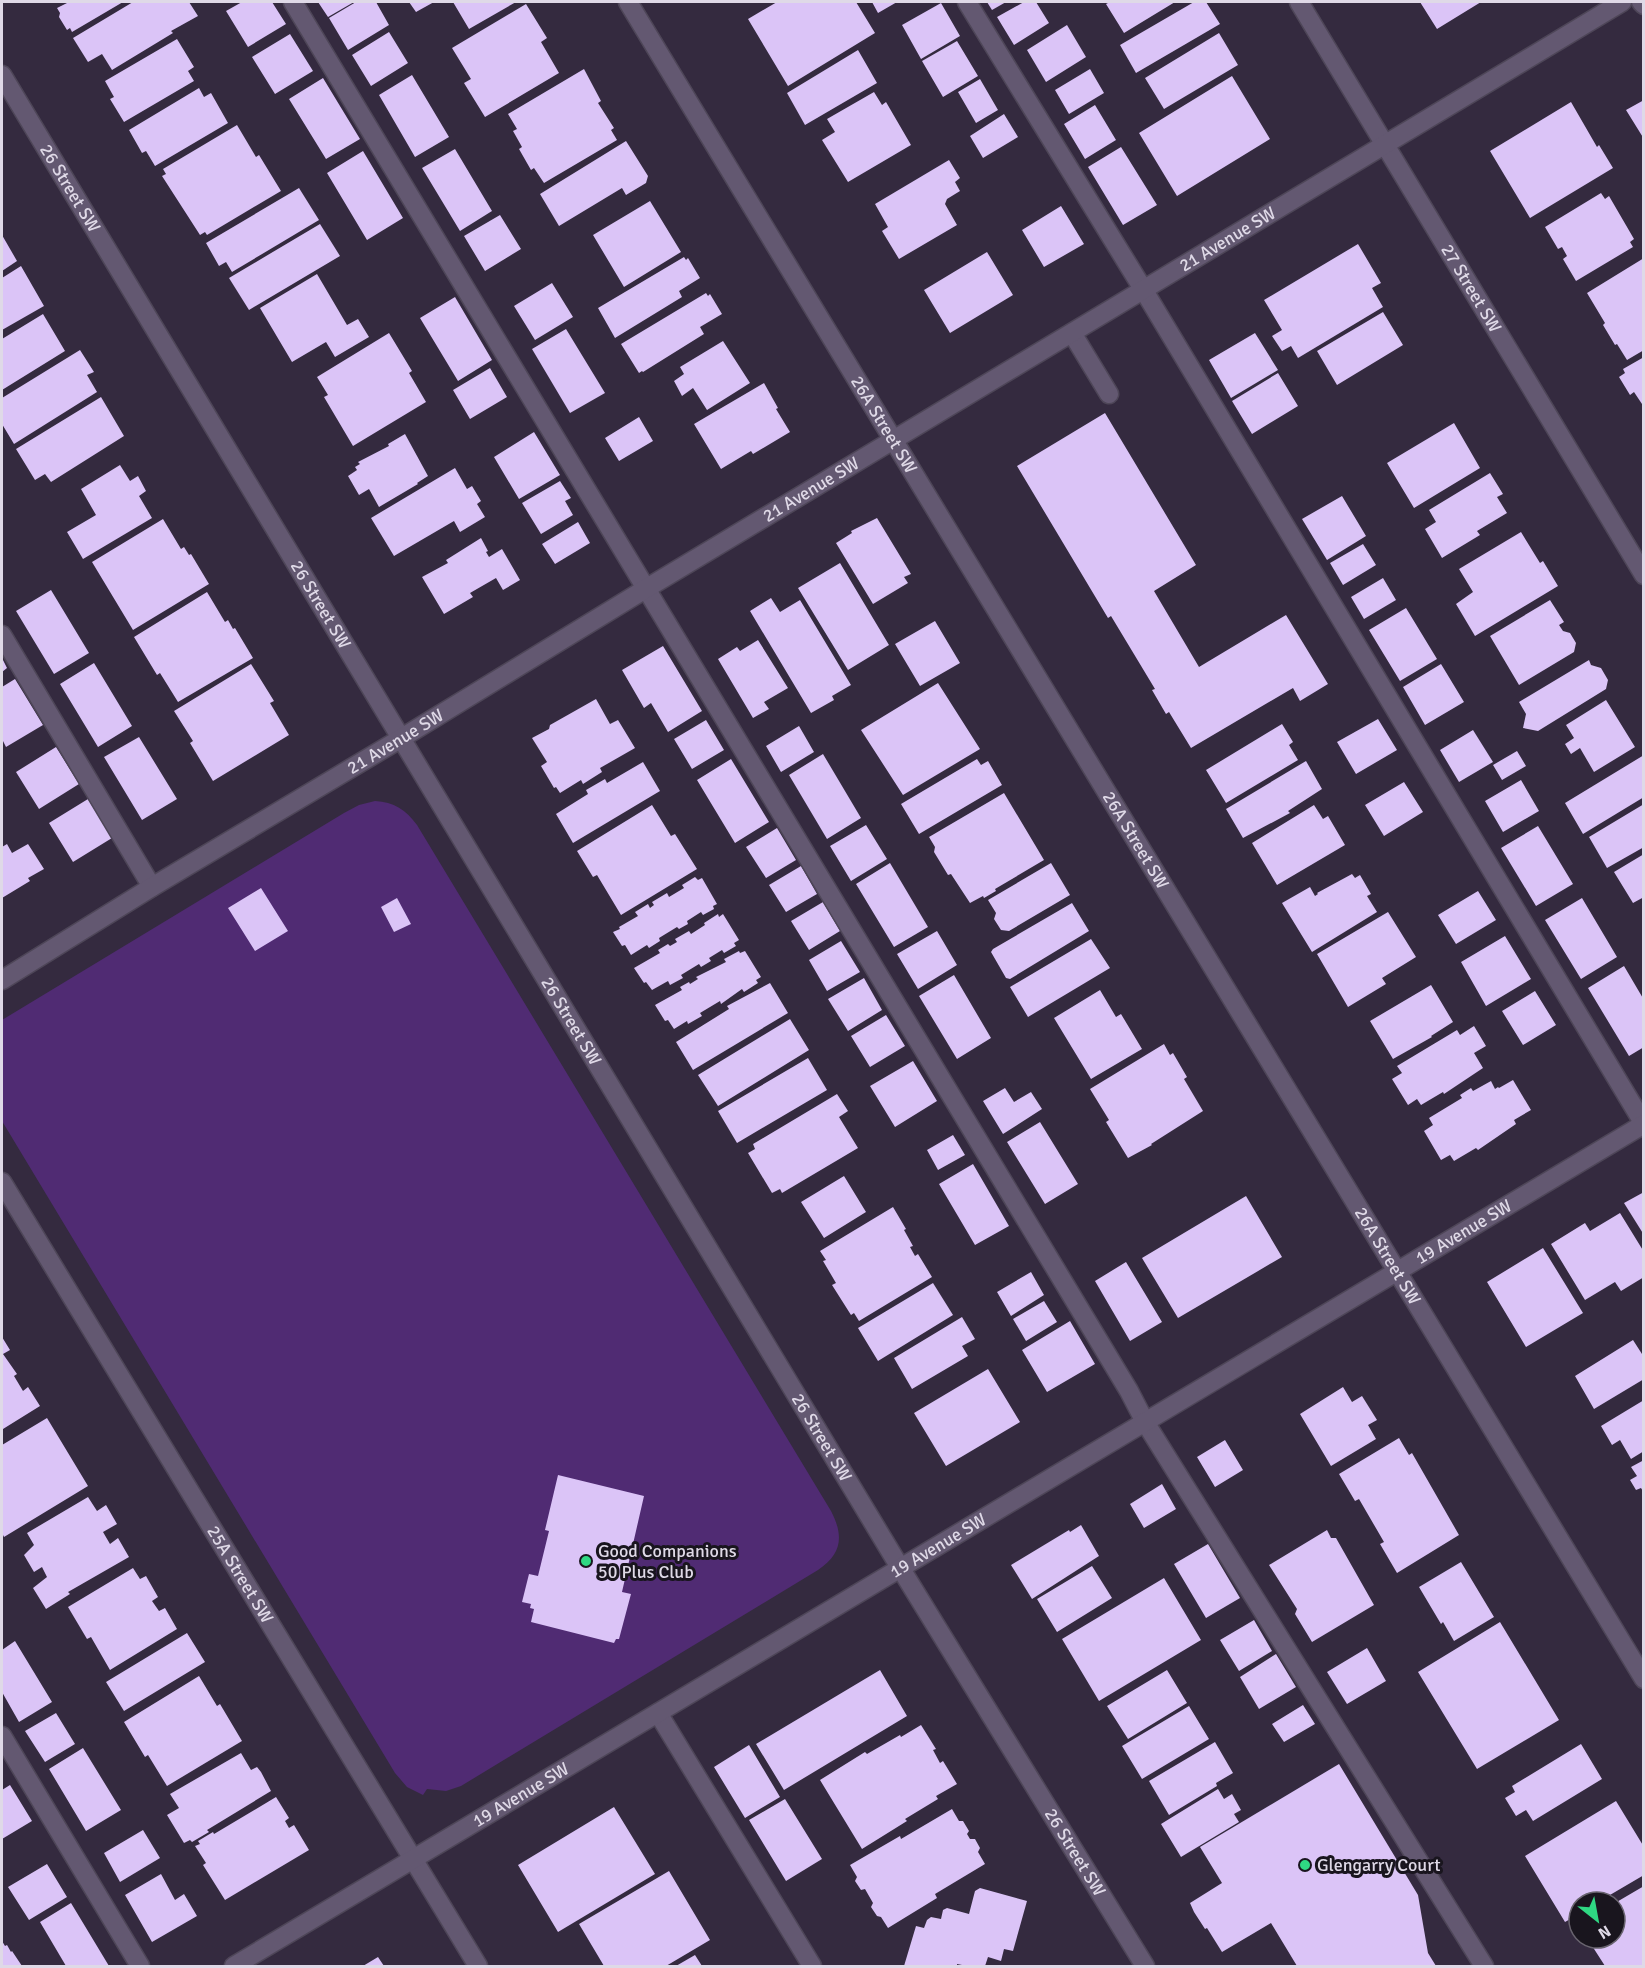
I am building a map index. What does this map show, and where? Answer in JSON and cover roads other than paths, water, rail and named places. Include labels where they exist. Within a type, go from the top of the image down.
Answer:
[{"type":"street","points":[[293,2],[1123,1381],[1145,1422],[1484,1966]]},
{"type":"street","name":"26A Street SW","points":[[628,2],[1644,1679]]},
{"type":"street","points":[[967,2],[1143,289],[1644,1124]]},
{"type":"street","name":"27 Street SW","points":[[1299,2],[1644,575]]},
{"type":"street","name":"21 Avenue SW","points":[[2,980],[647,588],[1622,2]]},
{"type":"street","name":"26 Street SW","points":[[2,75],[901,1569],[1145,1966]]},
{"type":"street","points":[[1072,333],[1109,394]]},
{"type":"street","points":[[2,635],[152,887]]},
{"type":"street","name":"19 Avenue SW","points":[[234,1966],[1644,1124]]},
{"type":"street","name":"25A Street SW","points":[[2,1182],[478,1966]]},
{"type":"street","points":[[658,1713],[812,1966]]},
{"type":"street","points":[[2,1736],[140,1966]]},
{"type":"place","name":"Good Companions 50 Plus Club","points":[[586,1561]]},
{"type":"place","name":"Glengarry Court","points":[[1305,1865]]}]
